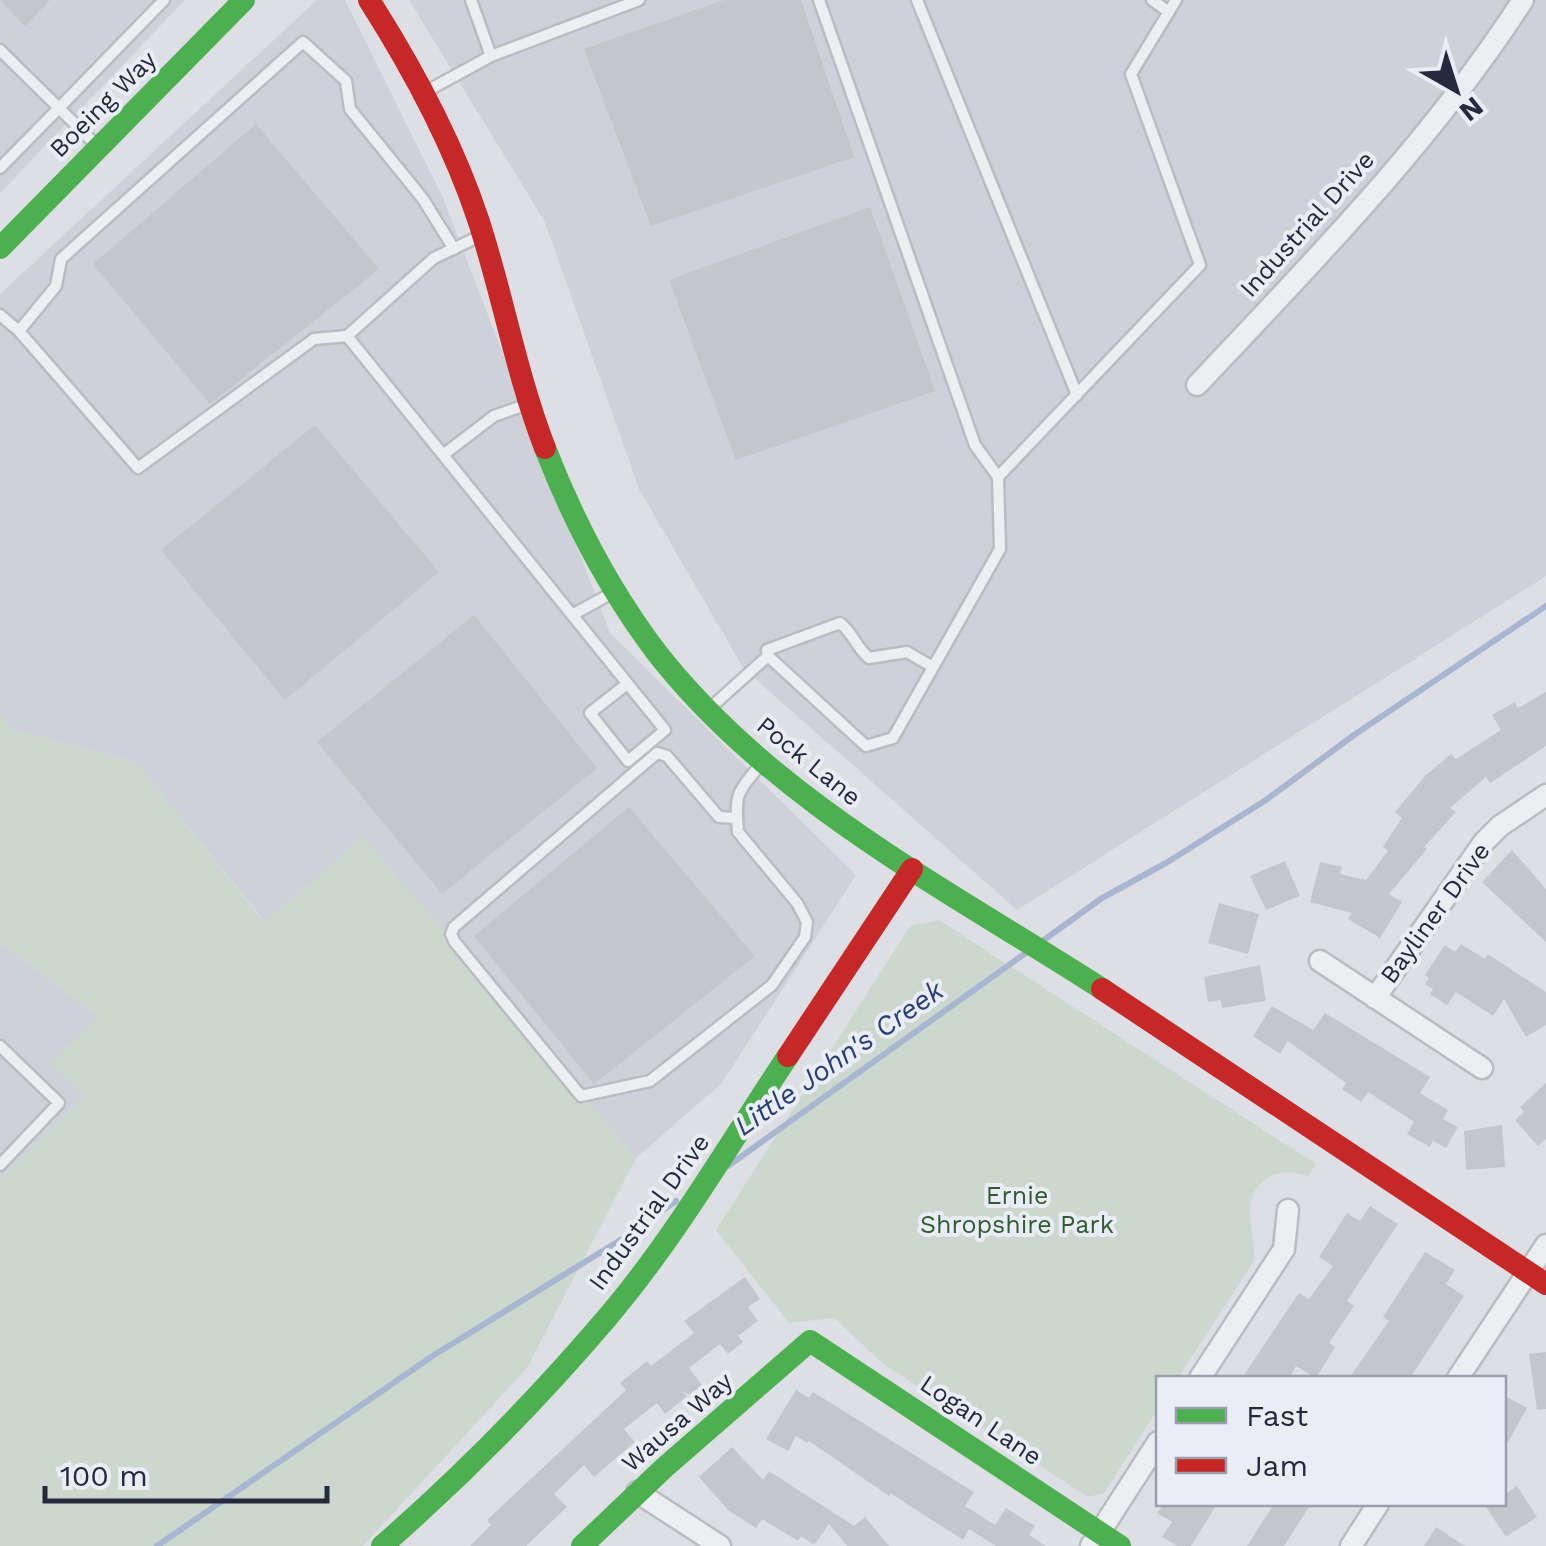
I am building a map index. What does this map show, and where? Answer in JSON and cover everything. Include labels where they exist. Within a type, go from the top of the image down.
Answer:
[{"type":"street","name":"Boeing Way","points":[[0,248],[244,0]]},
{"type":"street","name":"Pock Lane","points":[[369,0],[424,92],[451,148],[483,235],[529,404],[585,538],[615,591],[675,674],[707,710],[762,764],[834,819],[1537,1277]]},
{"type":"street","name":"Industrial Drive","points":[[1197,385],[1354,218],[1495,44],[1523,0]]},
{"type":"street","name":"Bayliner Drive","points":[[1375,998],[1484,842],[1500,826],[1543,805]]},
{"type":"street","name":"Industrial Drive","points":[[382,1546],[461,1477],[607,1318],[660,1250],[912,868]]},
{"type":"street","points":[[1320,961],[1482,1068]]},
{"type":"street","points":[[1201,1376],[1284,1250],[1288,1210]]},
{"type":"street","points":[[1460,1376],[1537,1277],[1546,1245]]},
{"type":"street","name":"Wausa Way","points":[[582,1546],[637,1492],[810,1341]]},
{"type":"street","name":"Logan Lane","points":[[810,1341],[1095,1539],[1120,1546]]},
{"type":"street","points":[[1095,1539],[1156,1445]]},
{"type":"street","points":[[637,1492],[720,1546]]},
{"type":"street","points":[[1351,1546],[1377,1506]]},
{"type":"lane","points":[[0,168],[164,0]]},
{"type":"lane","points":[[471,0],[491,56]]},
{"type":"lane","points":[[424,92],[491,56],[639,0]]},
{"type":"lane","points":[[818,0],[974,444],[998,477],[1000,549],[893,738],[866,746],[768,656],[767,650],[772,647],[840,623],[851,631],[860,650],[869,658],[907,652],[933,666]]},
{"type":"lane","points":[[917,0],[1077,395]]},
{"type":"lane","points":[[1152,0],[1169,12]]},
{"type":"lane","points":[[998,477],[1200,266],[1131,74],[1176,0]]},
{"type":"lane","points":[[19,331],[56,286],[61,259],[303,42],[346,81],[350,108],[423,199],[454,249]]},
{"type":"lane","points":[[0,50],[98,148]]},
{"type":"lane","points":[[0,315],[19,331],[138,468],[314,338],[346,336],[434,258],[483,235]]},
{"type":"lane","points":[[346,336],[665,730],[628,761],[590,713],[627,684]]},
{"type":"lane","points":[[443,455],[494,416],[529,404]]},
{"type":"lane","points":[[572,615],[615,591]]},
{"type":"lane","points":[[707,710],[768,656]]},
{"type":"lane","points":[[737,818],[719,817],[666,756],[657,753],[454,927],[454,941],[580,1096],[650,1081],[772,984],[805,937],[806,922],[796,903],[738,832],[736,800],[762,764]]},
{"type":"lane","points":[[0,1046],[59,1103],[0,1165]]},
{"type":"shaded area","points":[[0,0],[185,0],[0,193]]},
{"type":"shaded area","points":[[317,0],[345,0],[443,198],[610,633],[856,875],[722,1083],[636,1158],[382,859],[265,922],[136,762],[11,729],[0,715],[0,294]]},
{"type":"shaded area","points":[[409,0],[1546,0],[1546,576],[1017,910],[744,669],[639,489],[545,222]]},
{"type":"shaded area","points":[[0,943],[98,1017],[83,1097],[0,1179]]},
{"type":"green space","points":[[0,715],[11,729],[136,762],[264,922],[363,836],[636,1158],[527,1368],[363,1546],[0,1546],[0,1179],[83,1097],[49,1062],[98,1017],[0,943]]},
{"type":"green space","name":"Ernie Shropshire Park","points":[[939,920],[1316,1164],[1308,1176],[1278,1173],[1255,1190],[1250,1209],[1254,1261],[1179,1376],[1156,1376],[1156,1412],[1104,1493],[1088,1497],[882,1363],[834,1318],[789,1323],[716,1230],[910,926]]},
{"type":"building","points":[[0,0],[50,0],[25,26]]},
{"type":"building","points":[[724,0],[801,0],[854,157],[651,226],[584,49]]},
{"type":"building","points":[[256,124],[379,269],[210,404],[93,264]]},
{"type":"building","points":[[870,207],[935,391],[736,460],[669,280]]},
{"type":"building","points":[[315,425],[439,572],[285,700],[161,550]]},
{"type":"building","points":[[474,615],[597,768],[442,894],[317,742]]},
{"type":"building","points":[[1546,692],[1546,746],[1490,783],[1486,777],[1450,808],[1456,812],[1389,894],[1402,902],[1380,938],[1348,919],[1352,913],[1310,902],[1320,862],[1342,867],[1340,874],[1366,880],[1388,851],[1383,847],[1402,818],[1395,812],[1426,775],[1451,754],[1456,759],[1501,730],[1492,715],[1515,702],[1518,708]]},
{"type":"building","points":[[629,807],[755,956],[594,1084],[474,936]]},
{"type":"building","points":[[1512,850],[1546,889],[1546,942],[1482,882]]},
{"type":"building","points":[[1285,861],[1300,896],[1266,910],[1250,876]]},
{"type":"building","points":[[1219,903],[1259,914],[1248,954],[1208,943]]},
{"type":"building","points":[[1461,944],[1485,959],[1488,954],[1546,992],[1546,1025],[1526,1037],[1504,999],[1493,1016],[1456,992],[1447,1005],[1430,994],[1433,989],[1425,984],[1429,978],[1425,975],[1445,945],[1455,952]]},
{"type":"building","points":[[1260,965],[1266,1001],[1222,1008],[1221,1000],[1208,1002],[1204,977]]},
{"type":"building","points":[[1272,1006],[1313,1030],[1325,1013],[1430,1077],[1420,1093],[1448,1110],[1443,1119],[1458,1127],[1446,1148],[1433,1141],[1430,1147],[1407,1134],[1414,1122],[1368,1092],[1361,1102],[1342,1089],[1346,1083],[1288,1041],[1280,1054],[1253,1036]]},
{"type":"building","points":[[1546,1083],[1546,1139],[1538,1146],[1515,1120],[1524,1112],[1520,1107]]},
{"type":"building","points":[[1502,1125],[1505,1167],[1466,1170],[1464,1131]]},
{"type":"building","points":[[1370,1206],[1398,1224],[1347,1301],[1354,1306],[1329,1343],[1335,1347],[1317,1376],[1296,1366],[1290,1376],[1243,1376],[1299,1293],[1309,1299],[1333,1266],[1319,1257],[1347,1213],[1360,1221]]},
{"type":"building","points":[[1425,1252],[1455,1270],[1446,1284],[1464,1296],[1411,1376],[1350,1376],[1389,1321],[1383,1317]]},
{"type":"building","points":[[745,1277],[760,1299],[748,1307],[758,1321],[738,1336],[743,1342],[728,1354],[720,1344],[689,1368],[702,1385],[689,1395],[682,1391],[687,1396],[665,1414],[657,1403],[624,1429],[635,1442],[594,1477],[584,1465],[554,1494],[567,1507],[526,1546],[470,1546],[491,1525],[487,1520],[626,1390],[620,1383],[647,1361],[651,1366],[694,1333],[684,1321]]},
{"type":"building","points":[[1546,1352],[1546,1409],[1537,1410],[1529,1354]]},
{"type":"building","points":[[796,1390],[809,1398],[813,1392],[974,1492],[965,1506],[995,1525],[1006,1508],[1035,1526],[1029,1535],[1046,1546],[996,1546],[969,1529],[963,1540],[890,1493],[889,1496],[809,1441],[796,1436],[788,1451],[766,1439]]},
{"type":"building","points":[[1506,1396],[1527,1408],[1506,1445]]},
{"type":"building","points":[[732,1447],[763,1480],[769,1471],[854,1526],[865,1517],[889,1546],[847,1546],[829,1524],[814,1545],[801,1536],[798,1541],[762,1519],[756,1528],[728,1510],[699,1477]]},
{"type":"building","points":[[1517,1486],[1537,1517],[1506,1537],[1485,1506],[1506,1506],[1506,1494]]},
{"type":"building","points":[[1162,1506],[1216,1506],[1191,1546],[1177,1546],[1162,1537],[1172,1522],[1157,1513]]},
{"type":"building","points":[[1273,1506],[1310,1506],[1284,1546],[1247,1546]]},
{"type":"building","points":[[1436,1527],[1465,1546],[1424,1546]]},
{"type":"waterway","name":"Little John's Creek","points":[[1041,942],[1102,898],[1266,800],[1354,735],[1546,606]]},
{"type":"waterway","name":"Little John's Creek","points":[[728,1166],[1027,952]]},
{"type":"waterway","name":"Little John's Creek","points":[[157,1546],[434,1355],[622,1239],[676,1201]]},
{"type":"traffic: fast","points":[[0,248],[244,0]]},
{"type":"traffic: fast","points":[[545,448],[608,580],[657,653],[703,706],[754,754],[865,839],[1102,989]]},
{"type":"traffic: fast","points":[[382,1546],[498,1437],[606,1319],[678,1223],[788,1056]]},
{"type":"traffic: fast","points":[[582,1546],[664,1468],[810,1341],[1120,1546]]},
{"type":"traffic: jam","points":[[369,0],[430,106],[468,190],[545,448]]},
{"type":"traffic: jam","points":[[788,1056],[912,869]]},
{"type":"traffic: jam","points":[[1102,989],[1546,1284]]}]
